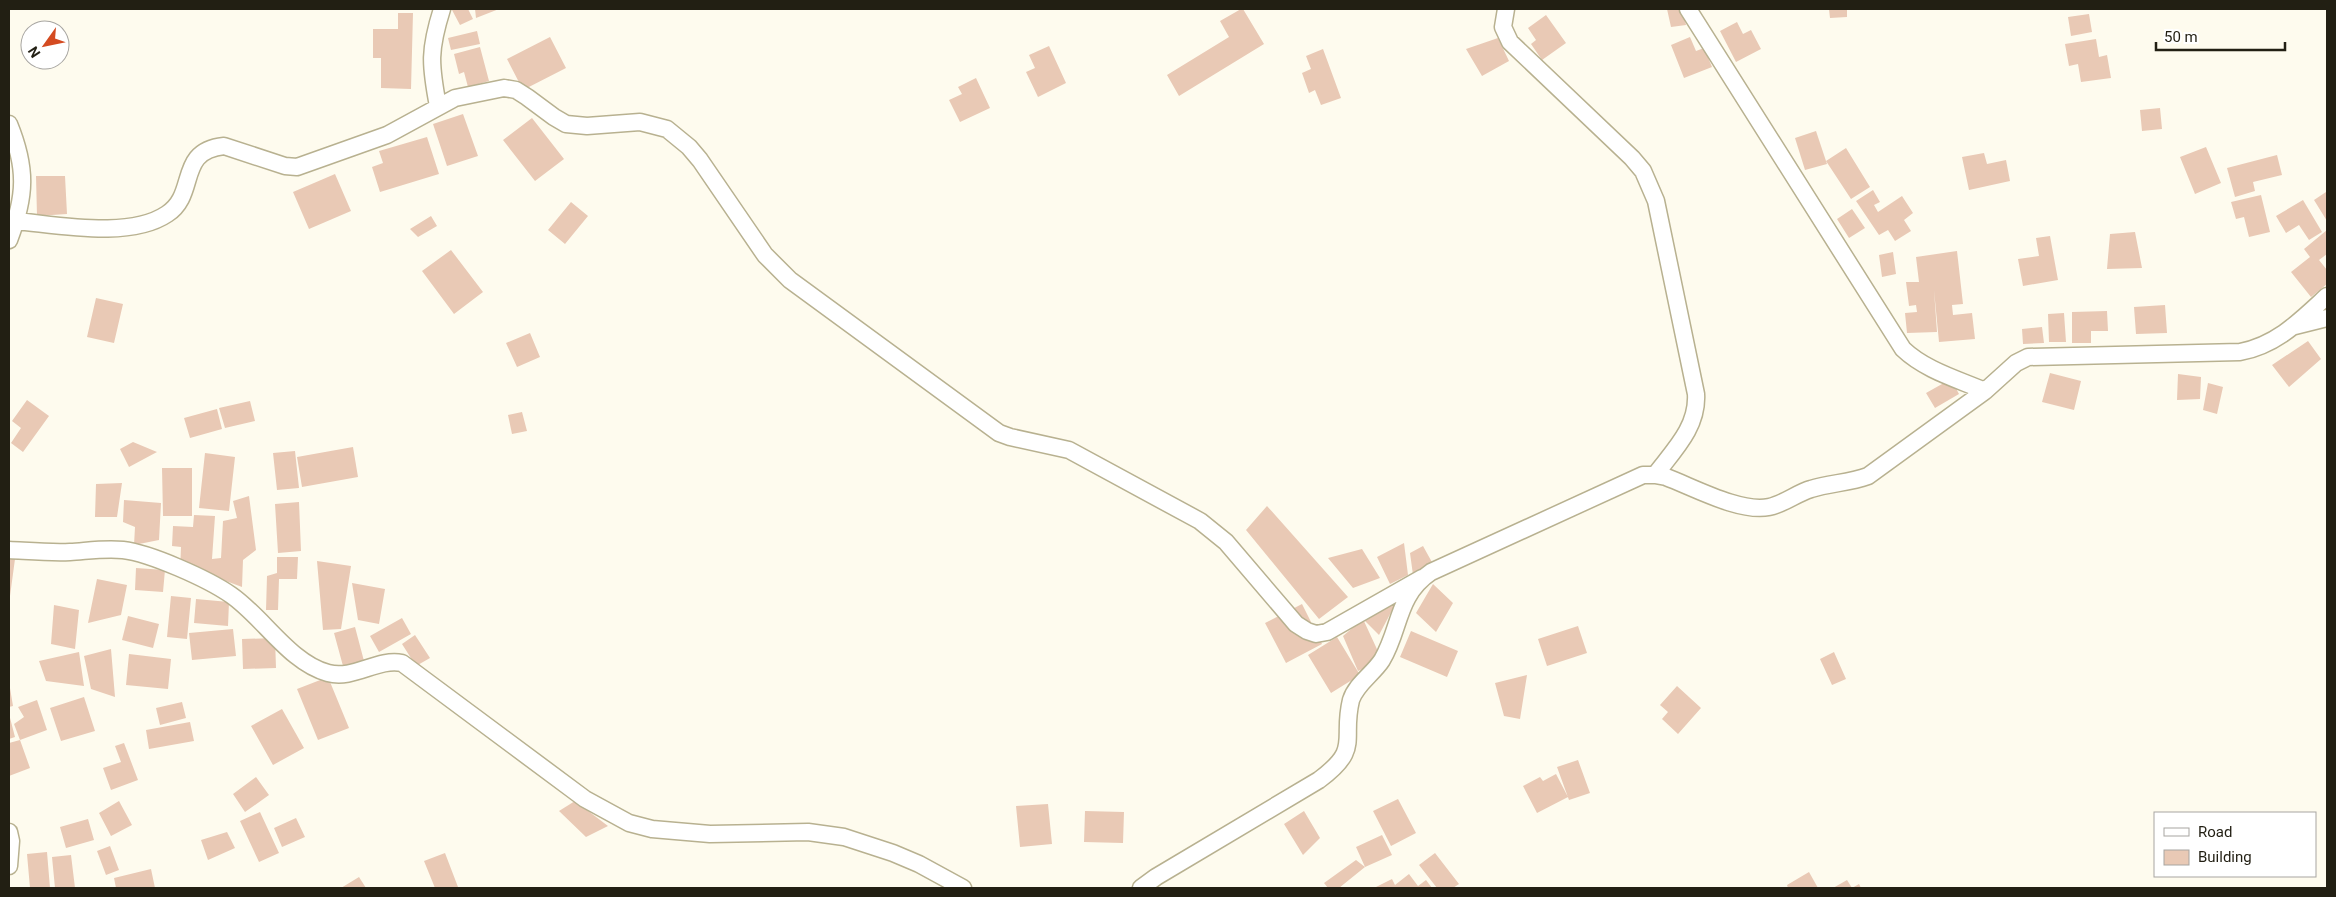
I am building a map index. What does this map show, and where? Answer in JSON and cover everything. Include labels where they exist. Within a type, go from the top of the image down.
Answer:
[{"type":"street","points":[[438,106],[432,76],[431,54],[432,42],[442,9]]},
{"type":"street","points":[[1506,9],[1503,26],[1510,42],[1632,158],[1643,171],[1656,201],[1696,394],[1697,408],[1689,430],[1654,474]]},
{"type":"street","points":[[1688,9],[1903,349],[1925,366],[1985,391]]},
{"type":"street","points":[[16,221],[115,229],[132,228],[156,220],[173,210],[182,195],[192,164],[205,151],[224,146],[285,166],[297,168],[387,135],[438,106],[460,96],[504,88],[516,90],[566,124],[588,126],[640,122],[667,129],[690,147],[765,255],[790,280],[999,432],[1010,437],[1069,450],[1200,521],[1226,542],[1286,614],[1306,631],[1316,634],[1327,632],[1442,566],[1643,475],[1654,474],[1738,504],[1754,508],[1769,507],[1808,490],[1852,482],[1868,476],[1985,391],[2016,363],[2028,357],[2240,352],[2270,342],[2294,326],[2327,296]]},
{"type":"street","points":[[9,124],[18,148],[23,172],[16,221],[9,240]]},
{"type":"street","points":[[2294,326],[2327,318]]},
{"type":"street","points":[[9,550],[68,552],[122,550],[143,553],[232,595],[290,650],[309,665],[327,673],[339,675],[393,661],[402,663],[585,799],[629,823],[652,829],[702,834],[808,832],[844,837],[910,860],[962,888]]},
{"type":"street","points":[[1141,888],[1156,877],[1319,780],[1342,761],[1348,743],[1352,700],[1355,692],[1382,660],[1400,609],[1413,587],[1422,578]]},
{"type":"street","points":[[9,832],[11,841],[9,866]]},
{"type":"building","points":[[468,9],[473,19],[460,25],[452,10]]},
{"type":"building","points":[[475,9],[499,9],[476,18]]},
{"type":"building","points":[[1243,9],[1264,44],[1179,96],[1167,75],[1229,37],[1220,21]]},
{"type":"building","points":[[1667,9],[1683,9],[1686,25],[1671,27]]},
{"type":"building","points":[[1829,9],[1847,9],[1847,17],[1830,18]]},
{"type":"building","points":[[398,13],[413,13],[411,89],[381,88],[381,58],[373,58],[373,29],[398,29]]},
{"type":"building","points":[[2089,14],[2092,32],[2071,36],[2068,17]]},
{"type":"building","points":[[1546,15],[1566,43],[1542,60],[1531,44],[1536,40],[1528,28]]},
{"type":"building","points":[[1737,22],[1743,34],[1751,30],[1761,49],[1736,62],[1720,31]]},
{"type":"building","points":[[477,31],[480,44],[451,50],[448,38]]},
{"type":"building","points":[[550,37],[566,68],[523,90],[507,59]]},
{"type":"building","points":[[1690,37],[1696,51],[1704,48],[1712,67],[1684,78],[1671,45]]},
{"type":"building","points":[[1498,38],[1509,61],[1482,76],[1466,49]]},
{"type":"building","points":[[2096,39],[2099,57],[2107,55],[2111,78],[2081,82],[2078,64],[2069,66],[2065,44]]},
{"type":"building","points":[[1049,46],[1066,83],[1038,97],[1026,72],[1035,68],[1029,55]]},
{"type":"building","points":[[480,47],[489,81],[468,87],[464,72],[459,74],[454,54]]},
{"type":"building","points":[[1323,49],[1341,98],[1321,105],[1315,90],[1309,93],[1302,73],[1311,69],[1306,56]]},
{"type":"building","points":[[976,78],[990,108],[960,122],[949,100],[962,94],[958,87]]},
{"type":"building","points":[[2160,108],[2162,129],[2142,131],[2140,110]]},
{"type":"building","points":[[463,114],[478,156],[447,166],[433,124]]},
{"type":"building","points":[[532,118],[564,159],[535,181],[503,140]]},
{"type":"building","points":[[1816,131],[1827,164],[1805,170],[1795,138]]},
{"type":"building","points":[[427,137],[439,174],[380,192],[372,167],[383,163],[379,151]]},
{"type":"building","points":[[2206,147],[2221,183],[2195,194],[2180,157]]},
{"type":"building","points":[[1846,148],[1870,187],[1851,199],[1826,161]]},
{"type":"building","points":[[1984,153],[1987,164],[2006,160],[2010,181],[1969,190],[1962,157]]},
{"type":"building","points":[[2277,155],[2282,175],[2253,182],[2255,191],[2235,197],[2227,168]]},
{"type":"building","points":[[335,174],[351,211],[309,229],[293,192]]},
{"type":"building","points":[[36,176],[65,176],[67,214],[37,216]]},
{"type":"building","points":[[1873,190],[1880,202],[1874,205],[1878,212],[1902,196],[1913,213],[1904,220],[1911,231],[1895,241],[1888,230],[1879,235],[1856,201]]},
{"type":"building","points":[[2326,192],[2327,195],[2327,221],[2314,200]]},
{"type":"building","points":[[2261,195],[2270,232],[2249,237],[2244,217],[2236,219],[2231,202]]},
{"type":"building","points":[[2303,200],[2322,232],[2309,240],[2299,225],[2286,233],[2276,216]]},
{"type":"building","points":[[571,202],[588,216],[565,244],[548,230]]},
{"type":"building","points":[[1852,209],[1865,228],[1849,238],[1837,219]]},
{"type":"building","points":[[431,216],[437,226],[418,237],[410,229]]},
{"type":"building","points":[[2327,230],[2327,254],[2319,260],[2327,270],[2327,284],[2311,297],[2291,272],[2310,257],[2304,249]]},
{"type":"building","points":[[2135,232],[2142,268],[2107,269],[2110,234]]},
{"type":"building","points":[[2050,236],[2058,280],[2023,286],[2018,259],[2039,256],[2036,238]]},
{"type":"building","points":[[451,250],[483,292],[454,314],[422,271]]},
{"type":"building","points":[[1957,251],[1963,304],[1952,305],[1953,315],[1972,313],[1975,339],[1939,342],[1934,290],[1937,332],[1907,333],[1905,313],[1917,312],[1916,305],[1909,306],[1906,282],[1919,282],[1916,257]]},
{"type":"building","points":[[1893,252],[1896,274],[1882,277],[1879,255]]},
{"type":"building","points":[[96,298],[123,304],[114,343],[87,337]]},
{"type":"building","points":[[2165,305],[2167,333],[2136,334],[2134,307]]},
{"type":"building","points":[[2107,311],[2108,331],[2091,331],[2091,343],[2072,343],[2072,312]]},
{"type":"building","points":[[2064,313],[2066,342],[2049,342],[2048,314]]},
{"type":"building","points":[[2042,327],[2044,343],[2023,344],[2022,329]]},
{"type":"building","points":[[530,333],[540,357],[517,367],[506,343]]},
{"type":"building","points":[[2308,341],[2321,359],[2289,387],[2272,365]]},
{"type":"building","points":[[2050,373],[2081,381],[2074,410],[2042,402]]},
{"type":"building","points":[[2178,374],[2201,377],[2200,399],[2177,400]]},
{"type":"building","points":[[1951,379],[1959,394],[1935,408],[1926,393]]},
{"type":"building","points":[[2208,383],[2223,387],[2217,414],[2203,410]]},
{"type":"building","points":[[27,400],[49,416],[23,452],[11,443],[21,428],[12,421]]},
{"type":"building","points":[[250,401],[255,421],[225,428],[219,408]]},
{"type":"building","points":[[217,409],[222,429],[190,438],[184,418]]},
{"type":"building","points":[[522,412],[527,431],[512,434],[508,415]]},
{"type":"building","points":[[133,442],[157,452],[129,467],[120,449]]},
{"type":"building","points":[[353,447],[358,477],[302,487],[297,457]]},
{"type":"building","points":[[295,451],[299,488],[277,490],[273,453]]},
{"type":"building","points":[[205,453],[235,457],[229,511],[199,508]]},
{"type":"building","points":[[162,468],[192,468],[192,516],[163,516]]},
{"type":"building","points":[[122,483],[117,517],[95,517],[96,484]]},
{"type":"building","points":[[249,496],[256,550],[243,560],[242,587],[210,575],[180,572],[181,547],[172,546],[173,526],[193,527],[194,515],[215,516],[212,559],[221,558],[223,521],[237,518],[233,501]]},
{"type":"building","points":[[124,500],[161,503],[159,540],[134,545],[135,527],[123,522]]},
{"type":"building","points":[[299,502],[301,551],[278,553],[275,504]]},
{"type":"building","points":[[1267,506],[1348,597],[1319,619],[1246,530]]},
{"type":"building","points":[[1404,543],[1408,575],[1390,584],[1377,557]]},
{"type":"building","points":[[1423,546],[1433,564],[1413,575],[1410,553]]},
{"type":"building","points":[[1362,549],[1380,578],[1353,588],[1328,558]]},
{"type":"building","points":[[277,557],[298,557],[297,579],[279,579],[278,610],[266,610],[267,576],[277,573]]},
{"type":"building","points":[[9,558],[15,559],[10,596],[9,596]]},
{"type":"building","points":[[317,561],[351,566],[341,629],[323,630]]},
{"type":"building","points":[[136,568],[165,570],[163,592],[135,590]]},
{"type":"building","points":[[97,579],[127,585],[121,615],[88,623]]},
{"type":"building","points":[[352,583],[385,589],[379,624],[358,620]]},
{"type":"building","points":[[1433,584],[1453,603],[1436,632],[1416,613]]},
{"type":"building","points":[[171,596],[191,598],[187,639],[167,637]]},
{"type":"building","points":[[196,599],[229,602],[228,626],[194,623]]},
{"type":"building","points":[[1397,601],[1379,635],[1363,619]]},
{"type":"building","points":[[1302,604],[1322,644],[1286,663],[1265,623]]},
{"type":"building","points":[[54,605],[79,610],[75,649],[51,644]]},
{"type":"building","points":[[128,616],[159,624],[153,648],[122,640]]},
{"type":"building","points":[[402,618],[411,634],[379,652],[370,636]]},
{"type":"building","points":[[1363,619],[1382,660],[1358,671],[1343,636]]},
{"type":"building","points":[[1578,626],[1587,653],[1547,666],[1538,639]]},
{"type":"building","points":[[355,627],[364,661],[343,666],[334,633]]},
{"type":"building","points":[[233,629],[236,656],[192,660],[189,633]]},
{"type":"building","points":[[1411,631],[1458,651],[1447,677],[1400,657]]},
{"type":"building","points":[[415,635],[430,658],[416,666],[402,644]]},
{"type":"building","points":[[1337,637],[1360,675],[1331,693],[1308,655]]},
{"type":"building","points":[[275,638],[276,668],[243,669],[242,639]]},
{"type":"building","points":[[111,649],[115,697],[91,689],[84,656]]},
{"type":"building","points":[[79,652],[84,686],[46,681],[39,661]]},
{"type":"building","points":[[1834,652],[1846,679],[1832,685],[1820,659]]},
{"type":"building","points":[[129,654],[171,659],[168,689],[126,685]]},
{"type":"building","points":[[1527,675],[1520,719],[1504,716],[1495,683]]},
{"type":"building","points":[[328,677],[349,728],[318,740],[297,689]]},
{"type":"building","points":[[9,682],[13,706],[9,707]]},
{"type":"building","points":[[1677,686],[1701,708],[1678,734],[1662,719],[1668,712],[1660,705]]},
{"type":"building","points":[[84,697],[95,731],[61,741],[50,708]]},
{"type":"building","points":[[37,700],[47,730],[20,740],[14,724],[24,717],[18,707]]},
{"type":"building","points":[[182,702],[186,718],[160,725],[156,708]]},
{"type":"building","points":[[282,709],[304,748],[273,765],[251,726]]},
{"type":"building","points":[[9,714],[15,737],[9,739]]},
{"type":"building","points":[[190,722],[194,741],[149,749],[146,730]]},
{"type":"building","points":[[20,740],[30,768],[9,776],[9,743]]},
{"type":"building","points":[[124,743],[138,780],[111,790],[103,768],[121,762],[115,746]]},
{"type":"building","points":[[1578,760],[1590,793],[1569,800],[1557,767]]},
{"type":"building","points":[[1556,774],[1568,797],[1537,813],[1523,786],[1540,777],[1543,781]]},
{"type":"building","points":[[256,777],[269,795],[245,812],[233,794]]},
{"type":"building","points":[[1398,799],[1416,833],[1391,846],[1373,811]]},
{"type":"building","points":[[119,801],[132,825],[111,836],[99,813]]},
{"type":"building","points":[[575,801],[608,826],[586,837],[559,811]]},
{"type":"building","points":[[1048,804],[1052,844],[1020,847],[1016,806]]},
{"type":"building","points":[[1085,811],[1124,812],[1123,843],[1084,842]]},
{"type":"building","points":[[1304,811],[1320,838],[1303,855],[1284,824]]},
{"type":"building","points":[[260,812],[279,853],[259,862],[240,821]]},
{"type":"building","points":[[296,818],[305,837],[282,847],[274,828]]},
{"type":"building","points":[[88,819],[94,840],[66,848],[60,827]]},
{"type":"building","points":[[227,832],[235,848],[208,860],[201,840]]},
{"type":"building","points":[[1382,835],[1392,855],[1365,867],[1356,847]]},
{"type":"building","points":[[110,846],[119,870],[106,875],[97,851]]},
{"type":"building","points":[[47,852],[50,888],[30,888],[27,854]]},
{"type":"building","points":[[445,853],[458,887],[456,888],[435,888],[424,861]]},
{"type":"building","points":[[1435,853],[1459,884],[1453,888],[1437,888],[1419,865]]},
{"type":"building","points":[[71,855],[75,888],[55,888],[52,857]]},
{"type":"building","points":[[1356,860],[1365,867],[1339,888],[1328,888],[1324,883]]},
{"type":"building","points":[[151,869],[155,888],[116,888],[114,878]]},
{"type":"building","points":[[1809,872],[1818,888],[1788,888],[1787,885]]},
{"type":"building","points":[[1409,874],[1418,886],[1426,880],[1432,888],[1374,888],[1392,879],[1395,885]]},
{"type":"building","points":[[359,877],[366,888],[341,888]]},
{"type":"building","points":[[1847,880],[1852,888],[1833,888]]},
{"type":"building","points":[[1859,884],[1861,888],[1852,888]]}]
